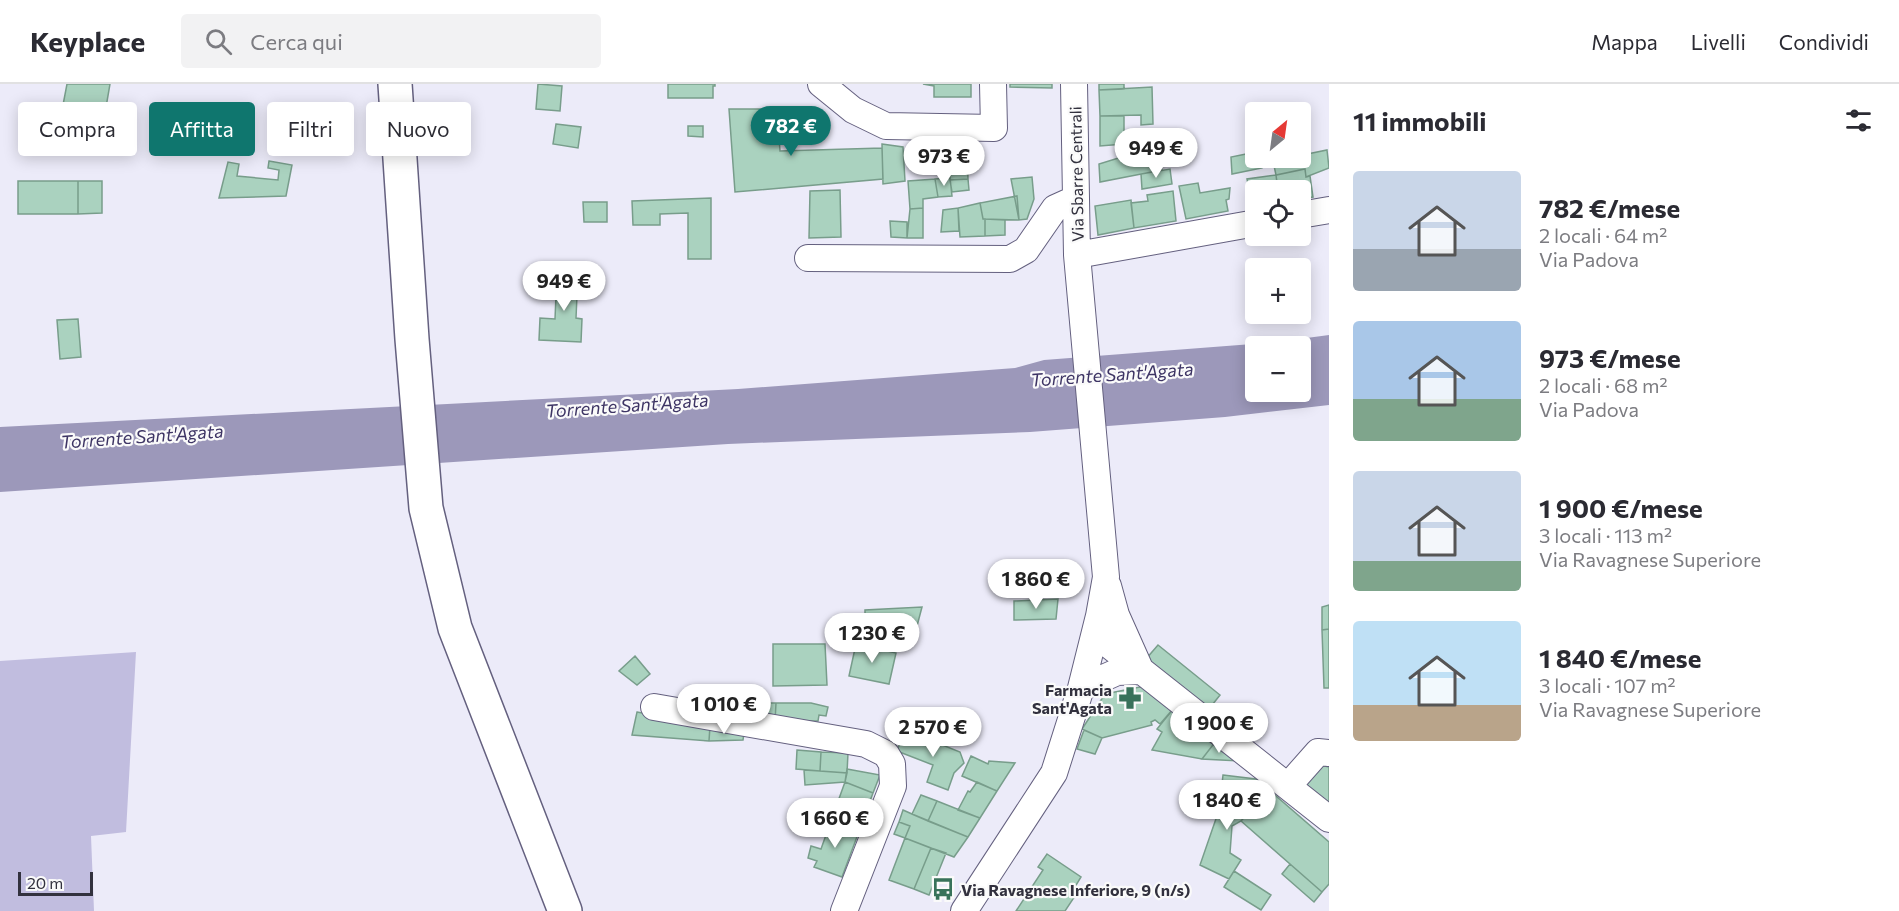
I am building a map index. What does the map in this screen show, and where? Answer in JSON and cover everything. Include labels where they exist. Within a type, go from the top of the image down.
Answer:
[{"type":"main road","points":[[395,84],[426,508],[455,628],[565,911]]},
{"type":"street","points":[[821,84],[853,110],[886,126],[994,128],[993,84]]},
{"type":"street","points":[[853,110],[854,84]]},
{"type":"street","name":"Via Sbarre Centrali","points":[[1074,84],[1078,259],[1106,577]]},
{"type":"street","points":[[808,258],[1010,259],[1026,250],[1055,208],[1075,199]]},
{"type":"street","points":[[1311,213],[1329,210]]},
{"type":"street","points":[[1078,259],[1245,225]]},
{"type":"street","points":[[964,911],[1054,773],[1081,688],[1106,577]]},
{"type":"street","points":[[1106,577],[1116,615],[1141,671]]},
{"type":"street","points":[[1095,634],[1329,819]]},
{"type":"street","points":[[1081,688],[1117,672],[1141,671]]},
{"type":"street","points":[[654,707],[866,744],[886,754],[892,764],[893,786],[844,911]]},
{"type":"street","points":[[1288,786],[1318,752],[1329,753]]},
{"type":"shaded area","points":[[136,652],[126,832],[91,836],[94,911],[0,911],[0,661]]},
{"type":"water","name":"Torrente Sant'Agata","points":[[1329,335],[1329,405],[1225,417],[1030,432],[728,444],[0,492],[0,427],[738,389],[1015,368],[1044,360],[1245,344],[1245,402],[1311,402],[1311,337]]},
{"type":"building","points":[[67,84],[110,84],[107,102],[64,102]]},
{"type":"building","points":[[538,84],[562,86],[560,111],[536,109]]},
{"type":"building","points":[[668,84],[715,84],[713,98],[668,98]]},
{"type":"building","points":[[923,84],[971,84],[971,97],[934,97],[934,86]]},
{"type":"building","points":[[1010,84],[1052,84],[1052,88],[1010,87]]},
{"type":"building","points":[[1099,84],[1124,84],[1124,89],[1099,90]]},
{"type":"building","points":[[1152,87],[1153,124],[1141,125],[1141,115],[1100,116],[1099,90]]},
{"type":"building","points":[[729,109],[777,109],[780,151],[882,148],[883,179],[735,192]]},
{"type":"building","points":[[1100,116],[1124,116],[1124,144],[1100,146]]},
{"type":"building","points":[[556,124],[581,127],[578,148],[553,144]]},
{"type":"building","points":[[688,126],[703,126],[703,137],[688,136]]},
{"type":"building","points":[[882,144],[903,147],[905,181],[883,184]]},
{"type":"building","points":[[1154,147],[1162,170],[1100,182],[1099,164]]},
{"type":"building","points":[[967,149],[968,179],[950,180],[948,150]]},
{"type":"building","points":[[1327,150],[1329,168],[1306,177],[1305,169],[1276,175],[1274,168],[1311,168],[1311,153]]},
{"type":"building","points":[[1245,154],[1245,168],[1262,168],[1232,174],[1231,157]]},
{"type":"building","points":[[269,161],[292,165],[286,196],[219,198],[228,162],[239,164],[237,176],[278,180],[279,170],[268,168]]},
{"type":"building","points":[[1170,169],[1172,184],[1142,189],[1141,174]]},
{"type":"building","points":[[1305,169],[1306,177],[1310,176],[1311,180],[1277,180],[1276,175]]},
{"type":"building","points":[[1276,175],[1277,180],[1247,180]]},
{"type":"building","points":[[1032,177],[1034,199],[1027,219],[1019,220],[1011,179]]},
{"type":"building","points":[[950,178],[952,196],[938,197],[935,179]]},
{"type":"building","points":[[935,179],[938,197],[923,199],[923,208],[910,209],[908,181]]},
{"type":"building","points":[[968,179],[969,190],[952,192],[950,180]]},
{"type":"building","points":[[18,181],[78,181],[78,214],[18,214]]},
{"type":"building","points":[[78,181],[102,181],[102,213],[78,214]]},
{"type":"building","points":[[1198,183],[1200,193],[1230,188],[1229,199],[1226,200],[1228,211],[1186,219],[1179,186]]},
{"type":"building","points":[[840,190],[841,237],[809,238],[810,191]]},
{"type":"building","points":[[1173,191],[1176,221],[1134,228],[1131,203],[1148,201],[1147,195]]},
{"type":"building","points":[[1017,196],[1019,220],[983,219],[980,203]]},
{"type":"building","points":[[711,198],[711,259],[688,259],[688,213],[660,214],[660,225],[633,225],[632,201]]},
{"type":"building","points":[[1131,200],[1134,228],[1098,235],[1095,206]]},
{"type":"building","points":[[583,202],[607,202],[607,222],[584,222]]},
{"type":"building","points":[[980,203],[983,219],[985,219],[985,236],[960,237],[958,208]]},
{"type":"building","points":[[923,208],[923,238],[907,238],[910,209]]},
{"type":"building","points":[[958,208],[959,231],[941,232],[943,210]]},
{"type":"building","points":[[985,219],[1005,220],[1005,235],[985,236]]},
{"type":"building","points":[[890,221],[907,222],[907,238],[891,237]]},
{"type":"building","points":[[557,272],[578,273],[576,318],[582,319],[581,342],[539,340],[540,318],[555,319]]},
{"type":"building","points":[[78,319],[81,357],[60,359],[57,320]]},
{"type":"building","points":[[1058,599],[1056,619],[1014,620],[1014,601]]},
{"type":"building","points":[[1329,605],[1329,629],[1322,630],[1322,607]]},
{"type":"building","points":[[922,607],[917,626],[865,630],[865,610]]},
{"type":"building","points":[[1329,629],[1329,688],[1324,688],[1322,630]]},
{"type":"building","points":[[773,644],[825,644],[827,685],[773,686]]},
{"type":"building","points":[[856,644],[896,653],[889,684],[849,676]]},
{"type":"building","points":[[1158,645],[1220,695],[1209,709],[1146,659]]},
{"type":"building","points":[[635,656],[650,674],[637,685],[619,671]]},
{"type":"building","points":[[1145,686],[1174,708],[1160,724],[1155,720],[1151,722],[1152,725],[1102,738],[1082,729],[1105,694]]},
{"type":"building","points":[[695,697],[724,703],[776,703],[775,721],[692,704]]},
{"type":"building","points":[[776,703],[811,703],[828,707],[826,716],[819,715],[818,721],[775,721]]},
{"type":"building","points":[[1174,708],[1216,741],[1202,759],[1152,750],[1162,732],[1157,729]]},
{"type":"building","points":[[637,712],[710,726],[709,741],[632,735]]},
{"type":"building","points":[[710,726],[744,733],[743,740],[709,741]]},
{"type":"building","points":[[905,730],[960,752],[964,763],[954,773],[948,790],[927,782],[933,765],[897,751]]},
{"type":"building","points":[[1084,730],[1102,738],[1095,754],[1077,749]]},
{"type":"building","points":[[1216,741],[1239,761],[1202,759]]},
{"type":"building","points":[[797,750],[821,752],[820,771],[796,769]]},
{"type":"building","points":[[821,752],[848,753],[847,773],[820,771]]},
{"type":"building","points":[[971,756],[988,764],[989,761],[1015,763],[997,791],[962,776]]},
{"type":"building","points":[[1320,765],[1329,767],[1329,802],[1324,801],[1303,784]]},
{"type":"building","points":[[847,769],[880,775],[873,793],[845,782]]},
{"type":"building","points":[[804,770],[847,773],[845,782],[805,785]]},
{"type":"building","points":[[1223,775],[1256,779],[1269,790],[1259,801],[1245,792],[1222,784]]},
{"type":"building","points":[[845,782],[873,793],[858,834],[832,818]]},
{"type":"building","points":[[977,782],[997,791],[980,818],[958,810],[968,791],[970,792]]},
{"type":"building","points":[[1222,784],[1245,792],[1259,801],[1241,821],[1232,826],[1230,853],[1241,860],[1229,879],[1200,865],[1219,810]]},
{"type":"building","points":[[1269,790],[1329,842],[1329,884],[1322,892],[1241,821]]},
{"type":"building","points":[[921,795],[937,801],[928,821],[912,814]]},
{"type":"building","points":[[937,801],[980,818],[968,837],[928,821]]},
{"type":"building","points":[[903,810],[968,837],[954,857],[905,838],[910,826],[899,822]]},
{"type":"building","points":[[797,812],[813,814],[811,828],[795,826]]},
{"type":"building","points":[[832,818],[858,834],[842,877],[814,867],[817,861],[808,858],[811,846],[821,849]]},
{"type":"building","points":[[899,822],[910,826],[905,838],[894,834]]},
{"type":"building","points":[[905,838],[931,848],[914,889],[889,880]]},
{"type":"building","points":[[931,848],[946,853],[929,895],[914,889]]},
{"type":"building","points":[[1047,854],[1081,877],[1073,890],[1077,893],[1065,911],[1016,911],[1043,870],[1038,867]]},
{"type":"building","points":[[1290,864],[1322,892],[1314,902],[1282,874]]},
{"type":"building","points":[[1234,871],[1271,895],[1261,910],[1224,887]]},
{"type":"place","name":"Farmacia Sant'Agata","points":[[1130,698]]},
{"type":"place","name":"Via Ravagnese Inferiore, 9 (n/s)","points":[[943,889]]}]
